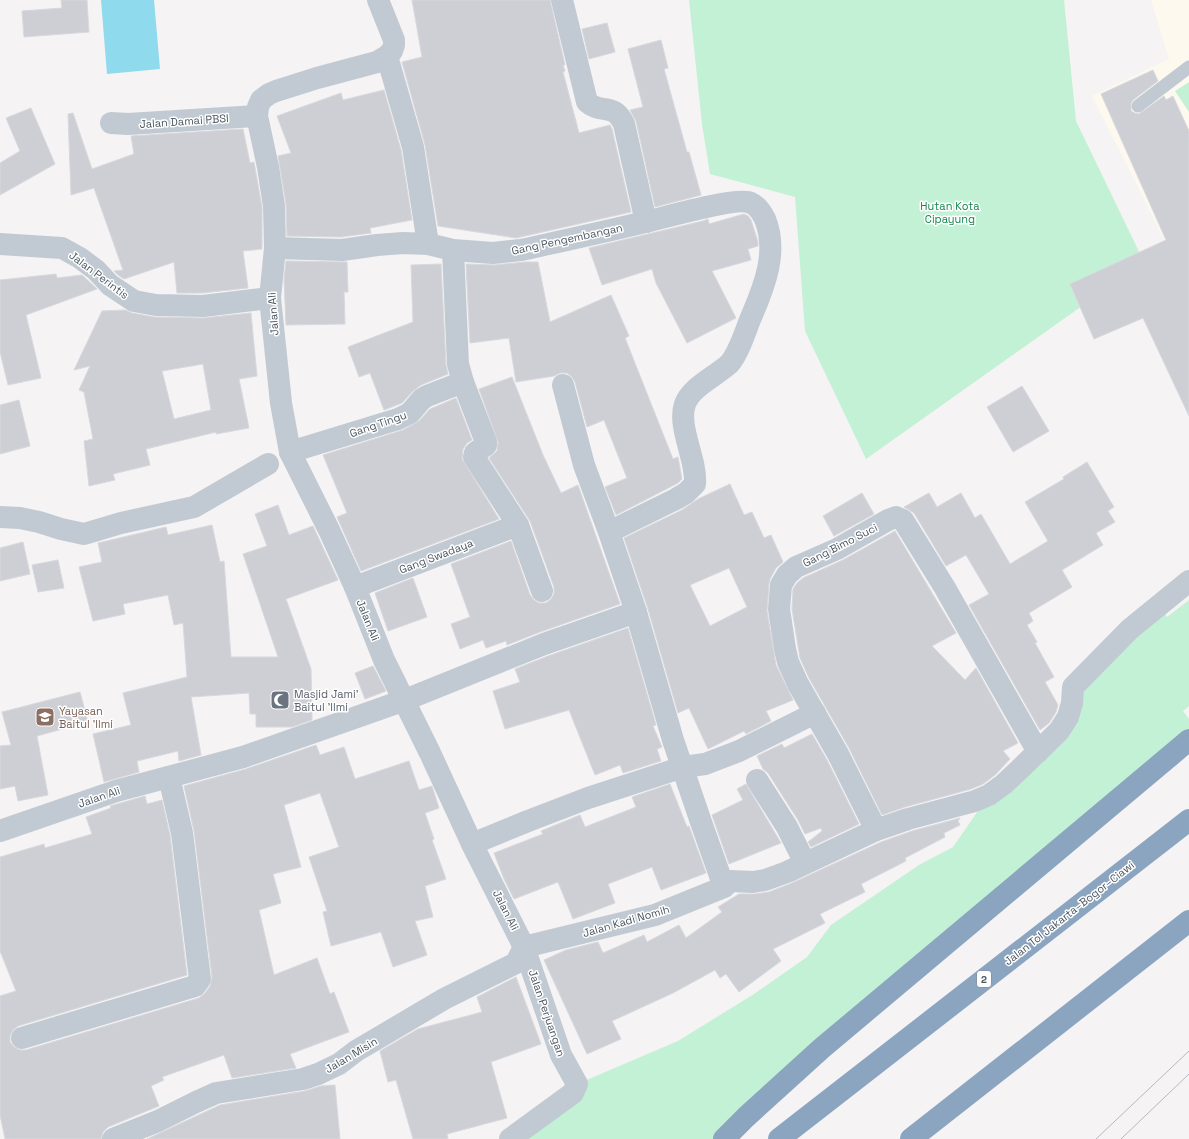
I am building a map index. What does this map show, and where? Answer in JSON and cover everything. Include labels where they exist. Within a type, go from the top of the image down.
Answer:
[{"type":"highway","points":[[724,1139],[822,1048],[1189,740]]},
{"type":"highway","name":"Jalan Tol Jakarta–Bogor–Ciawi","points":[[779,1139],[1189,820]]},
{"type":"highway","points":[[911,1139],[1189,921]]},
{"type":"street","points":[[257,116],[261,100],[269,94],[317,78],[377,62],[387,56],[392,51],[394,40],[378,0]]},
{"type":"street","points":[[562,0],[587,102],[597,108],[605,108],[617,113],[624,124],[646,222]]},
{"type":"street","points":[[387,56],[413,147],[428,244]]},
{"type":"street","name":"Jalan Damai PBSI","points":[[111,123],[128,124],[257,116]]},
{"type":"street","name":"Jalan Ali","points":[[257,116],[268,167],[274,206],[275,248],[270,298],[281,403],[290,452],[329,530],[355,587],[384,660],[405,700],[472,844],[524,947]]},
{"type":"street","name":"Gang Pengembangan","points":[[275,248],[342,250],[403,243],[428,244],[453,250],[493,253],[521,250],[646,222],[709,206],[751,202],[759,209],[769,231],[770,248],[768,270],[762,291],[741,343],[730,363],[690,394],[684,405],[683,424],[694,468],[695,484],[686,493],[676,499],[609,532]]},
{"type":"street","name":"Jalan Perintis","points":[[0,244],[62,248],[80,258],[96,270],[110,285],[134,301],[156,305],[203,306],[270,298]]},
{"type":"street","points":[[453,250],[458,364],[463,382],[486,442],[486,445],[475,452],[474,457],[518,526],[542,591]]},
{"type":"street","name":"Gang Tingu","points":[[290,452],[398,419],[410,413],[422,399],[427,396],[463,382]]},
{"type":"street","points":[[563,385],[584,465],[609,532],[636,612],[673,740],[724,887]]},
{"type":"street","points":[[0,517],[20,518],[84,534],[121,523],[194,507],[268,464]]},
{"type":"street","name":"Gang Bimo Suci","points":[[876,830],[838,754],[798,684],[786,656],[779,609],[781,585],[787,575],[796,567],[837,549],[888,520],[896,517],[903,520],[945,588],[1038,752]]},
{"type":"street","name":"Gang Swadaya","points":[[355,587],[518,526]]},
{"type":"street","name":"Jalan Kadi Nomih","points":[[524,947],[655,915],[724,887],[731,882],[753,882],[765,880],[876,830],[908,818],[975,801],[989,795],[1004,784],[1059,731],[1068,717],[1072,703],[1073,687],[1130,629],[1189,581]]},
{"type":"street","name":"Jalan Ali","points":[[0,831],[116,791],[243,757],[405,700],[544,644],[636,612]]},
{"type":"street","points":[[472,844],[588,798],[683,767],[705,764],[739,751],[815,713]]},
{"type":"street","points":[[22,1038],[195,986],[200,979],[193,934],[188,870],[182,833],[169,777]]},
{"type":"street","points":[[756,780],[787,827],[805,863]]},
{"type":"street","name":"Jalan Misin","points":[[113,1139],[158,1121],[216,1093],[297,1080],[318,1074],[339,1064],[356,1050],[444,1000],[516,963],[524,947]]},
{"type":"street","name":"Jalan Perjuangan","points":[[510,1139],[573,1093],[577,1084],[561,1055],[524,947]]},
{"type":"lane","points":[[1138,106],[1189,67]]},
{"type":"shaded area","points":[[1151,0],[1189,0],[1189,289],[1092,96],[1169,59]]},
{"type":"green space","name":"Hutan Kota Cipayung","points":[[689,0],[1064,0],[1076,121],[1144,262],[866,459],[805,331],[795,197],[710,174],[702,124]]},
{"type":"green space","points":[[1189,82],[1189,112],[1175,91]]},
{"type":"green space","points":[[1189,600],[1189,706],[1183,711],[1189,719],[1189,743],[724,1139],[506,1139],[577,1084],[678,1041],[754,994],[807,957],[831,925],[919,865],[953,847],[989,795],[1160,605],[1167,617]]},
{"type":"water","points":[[101,0],[154,0],[160,69],[107,74]]},
{"type":"building","points":[[61,0],[87,0],[89,32],[24,37],[22,11],[62,8]]},
{"type":"building","points":[[412,0],[550,0],[565,65],[563,65],[565,71],[563,72],[579,133],[610,125],[631,212],[516,238],[438,226],[425,145],[402,62],[422,57]]},
{"type":"building","points":[[607,23],[615,52],[589,59],[582,29]]},
{"type":"building","points":[[661,40],[668,68],[664,69],[687,152],[689,152],[701,195],[655,207],[636,121],[630,110],[643,107],[628,49]]},
{"type":"building","points":[[1153,70],[1158,81],[1133,100],[1131,103],[1131,111],[1139,114],[1164,96],[1166,100],[1173,96],[1189,131],[1189,416],[1143,318],[1094,339],[1070,284],[1166,240],[1101,94]]},
{"type":"building","points":[[384,90],[401,150],[412,220],[370,228],[371,233],[341,237],[287,236],[286,204],[278,156],[291,153],[277,116],[341,93],[343,100]]},
{"type":"building","points":[[31,108],[55,164],[0,195],[0,163],[20,151],[6,118]]},
{"type":"building","points":[[73,113],[92,169],[134,154],[131,136],[243,129],[250,163],[254,162],[262,207],[262,249],[243,251],[248,288],[202,293],[177,293],[174,262],[124,279],[114,271],[123,270],[94,188],[71,195],[68,114]]},
{"type":"building","points":[[744,214],[751,220],[758,242],[758,246],[748,249],[751,260],[712,271],[736,318],[687,343],[656,283],[652,269],[602,285],[589,248],[708,219],[709,224]]},
{"type":"building","points":[[286,261],[347,262],[348,292],[344,292],[345,324],[286,325],[284,279]]},
{"type":"building","points":[[538,262],[550,322],[611,295],[629,336],[625,338],[673,459],[678,457],[682,479],[678,483],[616,515],[605,487],[627,478],[604,420],[587,427],[575,382],[572,377],[567,373],[560,373],[554,376],[516,382],[509,338],[470,343],[466,264],[494,265]]},
{"type":"building","points":[[441,264],[446,365],[448,374],[421,385],[402,403],[384,410],[370,373],[359,377],[348,347],[413,322],[411,265]]},
{"type":"building","points":[[56,274],[57,278],[82,275],[97,289],[26,315],[41,378],[8,385],[0,352],[0,280]]},
{"type":"building","points":[[125,310],[132,313],[154,317],[203,318],[251,313],[257,376],[239,379],[249,428],[216,434],[216,432],[146,449],[150,465],[113,474],[115,480],[89,486],[84,441],[93,439],[84,392],[79,390],[90,366],[74,370],[102,311]],"holes":[[[203,364],[211,410],[174,419],[162,371]]]},
{"type":"building","points":[[512,377],[543,455],[561,493],[578,485],[620,604],[507,645],[506,641],[486,648],[483,640],[460,649],[451,624],[470,617],[451,564],[511,541],[530,595],[534,600],[539,603],[546,603],[554,594],[554,587],[530,521],[489,458],[497,451],[498,442],[479,389]]},
{"type":"building","points":[[1022,386],[1049,431],[1013,452],[987,407]]},
{"type":"building","points":[[456,398],[472,440],[467,443],[463,449],[462,459],[499,519],[361,571],[337,517],[347,513],[323,455],[403,430],[419,421],[430,409]]},
{"type":"building","points":[[19,400],[30,446],[0,454],[0,405]]},
{"type":"building","points":[[1087,462],[1114,507],[1108,511],[1115,522],[1096,533],[1103,545],[1062,570],[1072,587],[1029,613],[1033,621],[1027,625],[1054,677],[1045,682],[1058,705],[1056,712],[1049,723],[1040,730],[969,605],[989,594],[966,555],[946,566],[914,513],[904,507],[929,493],[937,507],[961,493],[975,518],[981,514],[1010,564],[1048,541],[1025,502],[1064,479],[1063,477]]},
{"type":"building","points":[[730,484],[744,515],[752,512],[764,538],[771,535],[783,562],[776,568],[770,579],[767,611],[776,665],[793,700],[766,711],[771,721],[746,734],[744,731],[708,749],[689,708],[678,713],[648,609],[624,538],[682,510],[698,499]],"holes":[[[729,568],[747,607],[710,626],[690,585]]]},
{"type":"building","points":[[862,493],[874,514],[834,536],[823,516]]},
{"type":"building","points":[[278,505],[289,535],[313,526],[338,580],[286,599],[311,669],[312,720],[292,727],[256,727],[256,714],[250,714],[249,693],[191,697],[201,755],[179,761],[178,751],[137,761],[139,772],[104,782],[93,734],[131,725],[123,693],[187,677],[183,623],[174,625],[168,595],[123,604],[125,614],[93,621],[79,567],[102,562],[98,543],[166,527],[168,535],[212,525],[220,562],[224,561],[231,657],[278,657],[243,554],[267,546],[255,514]]},
{"type":"building","points":[[895,531],[956,633],[932,646],[965,680],[976,668],[1018,743],[1003,751],[1010,759],[995,775],[983,784],[971,789],[905,807],[882,815],[849,748],[809,678],[800,658],[792,609],[793,589],[803,578],[843,560]]},
{"type":"building","points":[[23,542],[30,574],[0,581],[0,548]]},
{"type":"building","points":[[58,560],[64,588],[38,592],[32,565]]},
{"type":"building","points":[[413,578],[427,617],[388,631],[375,593]]},
{"type":"building","points":[[628,628],[656,725],[653,726],[662,747],[657,749],[661,761],[623,773],[620,765],[595,775],[569,710],[505,729],[493,691],[520,682],[515,669]]},
{"type":"building","points":[[373,666],[386,691],[365,699],[355,673]]},
{"type":"building","points":[[80,692],[88,722],[37,736],[48,795],[18,801],[15,786],[0,789],[0,746],[11,745],[2,712]]},
{"type":"building","points":[[812,734],[827,760],[859,824],[811,847],[808,842],[822,831],[821,828],[805,834],[798,820],[768,773],[763,769],[757,756],[782,744],[784,748]]},
{"type":"building","points":[[316,745],[320,755],[344,747],[355,779],[409,761],[419,790],[432,786],[439,808],[425,813],[434,839],[432,840],[446,879],[425,886],[433,917],[415,921],[427,955],[393,967],[381,932],[331,946],[323,912],[327,911],[309,857],[339,847],[320,793],[284,805],[301,867],[273,874],[281,903],[259,910],[274,975],[317,958],[330,994],[334,992],[349,1032],[290,1054],[296,1068],[232,1078],[224,1055],[162,1077],[164,1080],[151,1086],[159,1106],[108,1127],[103,1132],[101,1139],[5,1139],[0,1115],[0,996],[16,991],[0,951],[0,857],[44,844],[45,848],[92,834],[86,817],[111,808],[110,806],[145,796],[147,804],[162,800],[170,835],[187,975],[18,1026],[13,1030],[10,1036],[10,1042],[14,1047],[20,1050],[26,1050],[199,998],[210,986],[212,977],[194,831],[184,786],[246,769]]},
{"type":"building","points":[[670,784],[687,827],[689,826],[706,873],[661,890],[652,867],[608,884],[615,903],[573,919],[558,882],[514,899],[494,853],[543,834],[541,831],[580,815],[585,827],[636,807],[632,797]]},
{"type":"building","points":[[746,784],[781,843],[729,864],[712,815],[743,800],[737,789]]},
{"type":"building","points":[[960,818],[958,821],[960,825],[944,833],[945,837],[905,858],[906,861],[861,884],[865,892],[820,914],[825,923],[773,949],[781,961],[739,992],[726,974],[720,978],[715,970],[673,993],[612,1021],[621,1039],[587,1054],[544,960],[566,950],[598,942],[603,953],[644,935],[647,942],[679,925],[686,938],[722,912],[718,907],[739,894],[769,892],[881,842],[912,831]]},
{"type":"building","points":[[516,977],[541,1044],[491,1062],[507,1118],[447,1134],[448,1139],[413,1139],[396,1080],[388,1082],[380,1051],[418,1029],[482,1012],[477,997]]},
{"type":"building","points":[[335,1085],[340,1139],[147,1139],[220,1105],[305,1091],[321,1086]]},
{"type":"tram line","points":[[1096,1139],[1189,1051]]},
{"type":"tram line","points":[[1121,1139],[1189,1074]]},
{"type":"place","name":"Masjid Jami' Baitul 'Ilmi","points":[[280,700]]},
{"type":"place","name":"Yayasan Baitul 'Ilmi","points":[[45,717]]}]
